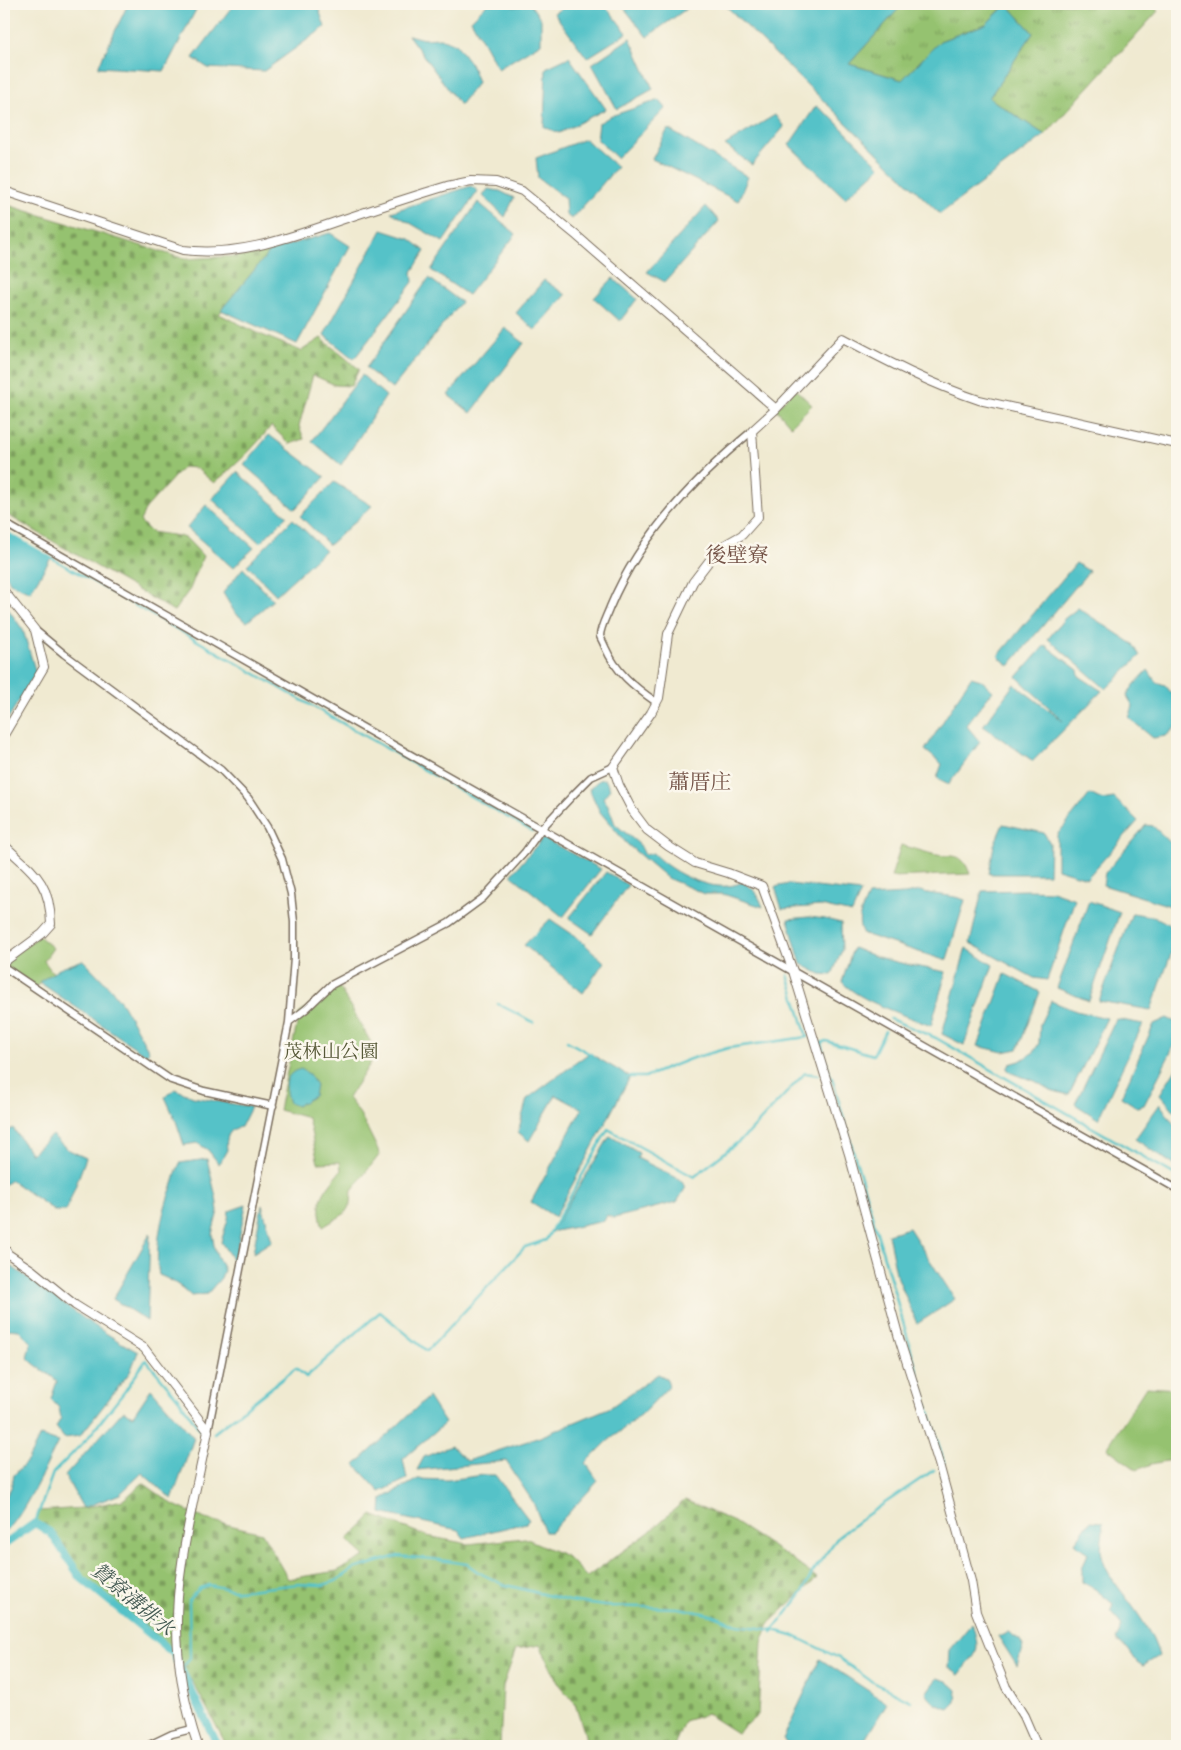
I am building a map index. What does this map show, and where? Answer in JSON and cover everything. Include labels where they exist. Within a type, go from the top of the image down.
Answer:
[{"type":"street","points":[[4,191],[183,250],[199,252],[226,251],[260,246],[447,186],[483,181],[496,182],[522,191],[577,236],[776,409]]},
{"type":"street","points":[[656,702],[634,687],[620,672],[600,637],[620,584],[651,535],[677,502],[721,456],[776,409],[844,338],[914,375],[948,390],[979,400],[1177,444]]},
{"type":"street","points":[[289,1022],[331,985],[449,924],[483,898],[525,852],[542,828],[592,777],[613,767],[651,713],[659,698],[668,634],[693,582],[719,548],[742,534],[758,517],[752,431]]},
{"type":"street","points":[[4,523],[1177,1189]]},
{"type":"street","points":[[4,591],[35,630],[64,654],[221,770],[248,798],[267,827],[282,859],[291,894],[294,922],[294,958],[289,1022],[180,1571],[177,1622],[179,1665],[192,1729],[198,1746]]},
{"type":"street","points":[[4,735],[44,667],[35,630]]},
{"type":"street","points":[[613,767],[618,785],[632,810],[647,830],[695,863],[762,886],[793,971],[848,1154],[899,1338],[939,1464],[971,1581],[976,1612],[1006,1687],[1024,1716],[1037,1746]]},
{"type":"street","points":[[4,845],[36,875],[47,891],[51,906],[51,924],[42,934],[4,962]]},
{"type":"street","points":[[4,967],[171,1080],[204,1091],[273,1106]]},
{"type":"street","points":[[4,1247],[8,1254],[32,1270],[75,1305],[144,1348],[208,1431]]},
{"type":"street","points":[[147,1746],[172,1734],[192,1729]]},
{"type":"green space","points":[[903,4],[1006,4],[986,24],[940,41],[902,80],[849,64]]},
{"type":"green space","points":[[1007,4],[1150,4],[1158,11],[1045,135],[989,98],[1033,33]]},
{"type":"green space","points":[[4,204],[185,259],[236,256],[271,250],[219,314],[301,351],[321,338],[359,369],[351,386],[335,385],[313,375],[299,426],[304,439],[290,444],[271,426],[244,456],[214,483],[196,468],[183,467],[146,508],[140,521],[151,532],[187,539],[203,556],[190,589],[174,611],[4,513]]},
{"type":"green space","points":[[795,389],[812,405],[791,426],[776,409]]},
{"type":"green space","points":[[901,845],[932,854],[955,856],[963,861],[970,874],[891,877]]},
{"type":"green space","points":[[39,936],[53,948],[44,961],[53,973],[34,988],[4,967],[4,962]]},
{"type":"green space","name":"茂林山公園","points":[[338,985],[377,1053],[348,1098],[360,1114],[380,1154],[352,1190],[351,1204],[344,1214],[323,1227],[320,1209],[321,1202],[326,1190],[341,1170],[340,1162],[318,1163],[308,1118],[279,1110],[299,1014],[330,989]]},
{"type":"green space","points":[[1146,1387],[1177,1389],[1177,1459],[1151,1464],[1137,1470],[1107,1448]]},
{"type":"green space","points":[[143,1483],[174,1505],[205,1519],[262,1533],[288,1579],[337,1571],[365,1556],[347,1540],[372,1515],[427,1536],[468,1544],[525,1538],[566,1556],[587,1577],[648,1533],[685,1500],[734,1522],[817,1578],[769,1623],[762,1643],[758,1715],[737,1733],[707,1714],[684,1721],[674,1746],[586,1746],[585,1735],[575,1703],[559,1685],[540,1645],[516,1649],[503,1686],[500,1746],[227,1746],[194,1684],[177,1661],[133,1620],[87,1582],[76,1571],[51,1533],[35,1523],[39,1511],[83,1508],[123,1500]]},
{"type":"water","points":[[128,4],[199,4],[164,71],[98,67]]},
{"type":"water","points":[[234,4],[317,4],[325,27],[264,71],[208,68],[193,58]]},
{"type":"water","points":[[487,4],[506,4],[514,7],[530,4],[541,19],[541,43],[498,69],[471,20]]},
{"type":"water","points":[[569,4],[604,4],[627,33],[587,58],[554,13]]},
{"type":"water","points":[[621,4],[693,4],[647,37]]},
{"type":"water","points":[[724,4],[903,4],[849,64],[902,80],[940,41],[986,24],[1007,4],[1033,33],[989,98],[1045,135],[940,214]]},
{"type":"water","points":[[408,35],[424,39],[440,38],[456,44],[471,64],[478,82],[460,105]]},
{"type":"water","points":[[630,38],[653,89],[617,109],[592,64]]},
{"type":"water","points":[[569,57],[606,109],[559,133],[544,127],[546,68]]},
{"type":"water","points":[[659,100],[666,108],[617,158],[597,139],[599,123],[611,116]]},
{"type":"water","points":[[816,106],[831,117],[880,167],[845,198],[789,145]]},
{"type":"water","points":[[775,115],[784,127],[752,165],[725,145]]},
{"type":"water","points":[[668,129],[748,177],[738,201],[652,159]]},
{"type":"water","points":[[585,139],[617,167],[572,219],[566,215],[565,198],[538,178],[536,158]]},
{"type":"water","points":[[471,186],[478,191],[443,242],[391,212]]},
{"type":"water","points":[[488,189],[500,191],[514,198],[505,217],[483,196]]},
{"type":"water","points":[[478,202],[516,234],[468,295],[431,270]]},
{"type":"water","points":[[706,206],[719,221],[665,282],[647,272]]},
{"type":"water","points":[[382,230],[410,239],[425,251],[412,272],[413,282],[354,359],[324,335]]},
{"type":"water","points":[[330,233],[350,246],[297,344],[221,310],[271,250]]},
{"type":"water","points":[[429,278],[461,302],[392,389],[366,368]]},
{"type":"water","points":[[613,278],[637,299],[620,321],[594,298]]},
{"type":"water","points":[[544,280],[566,295],[535,330],[516,313]]},
{"type":"water","points":[[505,328],[524,343],[471,413],[448,395]]},
{"type":"water","points":[[362,375],[386,396],[341,465],[312,441]]},
{"type":"water","points":[[269,435],[325,477],[295,509],[244,465]]},
{"type":"water","points":[[237,472],[287,516],[260,543],[212,499]]},
{"type":"water","points":[[334,482],[372,506],[329,545],[300,516]]},
{"type":"water","points":[[206,505],[254,548],[233,568],[187,528]]},
{"type":"water","points":[[293,519],[325,550],[276,595],[247,565]]},
{"type":"water","points":[[4,531],[51,558],[30,592],[10,583],[4,570]]},
{"type":"water","points":[[1076,563],[1089,571],[1009,666],[998,656]]},
{"type":"water","points":[[243,568],[273,600],[247,622],[235,613],[223,593]]},
{"type":"water","points":[[4,603],[23,630],[36,673],[4,725]]},
{"type":"water","points":[[1078,608],[1133,644],[1140,656],[1106,689],[1048,639],[1064,619]]},
{"type":"water","points":[[1045,645],[1078,670],[1079,676],[1102,691],[1033,761],[983,726],[1014,684],[1063,721],[1017,677]]},
{"type":"water","points":[[1148,670],[1156,682],[1165,685],[1177,700],[1177,726],[1166,736],[1153,738],[1129,718],[1133,706],[1127,696],[1133,686]]},
{"type":"water","points":[[971,677],[981,680],[993,691],[966,725],[980,742],[949,784],[937,778],[942,764],[925,750]]},
{"type":"water","points":[[605,779],[610,789],[603,798],[608,805],[615,824],[640,845],[645,855],[653,853],[661,861],[682,875],[707,884],[731,886],[742,882],[755,892],[763,907],[723,894],[705,894],[667,878],[627,844],[600,812],[589,789],[599,780]]},
{"type":"water","points":[[1090,794],[1102,800],[1114,798],[1138,821],[1087,878],[1057,869],[1057,835]]},
{"type":"water","points":[[1003,824],[1044,833],[1050,843],[1049,874],[989,874],[994,845]]},
{"type":"water","points":[[1146,825],[1153,826],[1177,849],[1177,908],[1103,885],[1105,873]]},
{"type":"water","points":[[543,838],[601,869],[563,917],[511,875]]},
{"type":"water","points":[[606,872],[628,885],[592,934],[569,918]]},
{"type":"water","points":[[789,884],[861,892],[852,913],[821,906],[782,909],[775,887]]},
{"type":"water","points":[[920,891],[965,900],[947,959],[944,960],[863,934],[861,929],[860,915],[868,896],[905,894]]},
{"type":"water","points":[[982,891],[1052,891],[1075,899],[1047,980],[1034,978],[970,943]]},
{"type":"water","points":[[1089,901],[1120,912],[1089,1001],[1057,988]]},
{"type":"water","points":[[1132,913],[1151,916],[1162,921],[1172,928],[1176,934],[1172,951],[1151,1010],[1099,1001]]},
{"type":"water","points":[[809,917],[841,923],[842,950],[832,975],[820,974],[801,964],[788,919]]},
{"type":"water","points":[[550,919],[578,938],[604,962],[583,993],[524,945]]},
{"type":"water","points":[[853,948],[887,960],[946,972],[931,1026],[871,1002],[842,982]]},
{"type":"water","points":[[966,948],[993,965],[964,1045],[942,1034]]},
{"type":"water","points":[[83,960],[111,989],[123,1005],[149,1051],[146,1055],[39,982],[59,969]]},
{"type":"water","points":[[1005,974],[1040,992],[1018,1049],[1003,1052],[978,1046]]},
{"type":"water","points":[[1051,1001],[1076,1011],[1107,1018],[1069,1095],[1050,1090],[1035,1081],[1014,1074],[1007,1069],[1010,1064],[1020,1061],[1034,1052],[1039,1043],[1040,1024]]},
{"type":"water","points":[[1167,1018],[1177,1023],[1177,1040],[1144,1105],[1137,1107],[1121,1097],[1154,1024]]},
{"type":"water","points":[[1116,1019],[1143,1024],[1098,1119],[1075,1104]]},
{"type":"water","points":[[589,1053],[630,1077],[555,1217],[531,1202],[582,1109],[556,1095],[529,1141],[518,1132],[527,1099]]},
{"type":"water","points":[[1177,1067],[1177,1114],[1160,1094]]},
{"type":"water","points":[[301,1069],[309,1074],[316,1085],[314,1096],[297,1106],[289,1103],[286,1082],[291,1074]]},
{"type":"water","points":[[175,1089],[193,1097],[251,1107],[241,1127],[233,1129],[229,1134],[227,1150],[219,1164],[208,1150],[197,1143],[184,1145],[165,1097]]},
{"type":"water","points":[[1160,1104],[1177,1129],[1177,1167],[1135,1139]]},
{"type":"water","points":[[13,1128],[31,1154],[52,1135],[67,1149],[86,1158],[66,1211],[55,1211],[11,1180],[4,1185],[4,1134]]},
{"type":"water","points":[[610,1136],[639,1153],[637,1158],[679,1179],[686,1187],[677,1202],[614,1218],[607,1215],[604,1221],[551,1232]]},
{"type":"water","points":[[207,1159],[218,1211],[212,1234],[215,1251],[224,1270],[221,1278],[207,1294],[191,1296],[184,1289],[159,1275],[158,1243],[165,1209],[180,1163]]},
{"type":"water","points":[[246,1205],[234,1262],[221,1242],[229,1211]]},
{"type":"water","points":[[262,1205],[272,1241],[253,1253]]},
{"type":"water","points":[[909,1228],[955,1299],[917,1324],[896,1273],[888,1234]]},
{"type":"water","points":[[150,1234],[147,1321],[113,1299]]},
{"type":"water","points":[[6,1263],[103,1332],[138,1352],[130,1372],[80,1436],[64,1438],[56,1427],[61,1418],[59,1408],[51,1399],[57,1381],[27,1357],[31,1342],[19,1330],[9,1329],[4,1335],[4,1265]]},
{"type":"water","points":[[658,1374],[666,1378],[669,1386],[642,1414],[608,1441],[586,1463],[598,1481],[551,1532],[545,1532],[533,1502],[506,1461],[417,1470],[424,1457],[451,1446],[467,1461],[540,1437],[611,1407]]},
{"type":"water","points":[[151,1389],[194,1438],[172,1499],[142,1473],[120,1494],[83,1508],[65,1476],[123,1411],[133,1416]]},
{"type":"water","points":[[428,1397],[445,1423],[403,1459],[407,1479],[380,1492],[355,1465]]},
{"type":"water","points":[[40,1436],[58,1442],[25,1505],[10,1527],[4,1532],[4,1499],[11,1488],[14,1475],[28,1460]]},
{"type":"water","points":[[495,1475],[529,1520],[526,1523],[464,1538],[458,1530],[381,1513],[382,1499],[418,1479],[447,1480]]},
{"type":"water","points":[[1090,1521],[1102,1522],[1101,1552],[1103,1562],[1145,1625],[1159,1656],[1143,1666],[1137,1662],[1128,1649],[1116,1640],[1122,1626],[1111,1611],[1113,1604],[1095,1589],[1082,1582],[1082,1569],[1088,1553],[1075,1542]]},
{"type":"water","points":[[972,1623],[977,1647],[976,1652],[959,1675],[949,1668],[950,1650]]},
{"type":"water","points":[[1008,1632],[1020,1640],[1023,1646],[1017,1666],[998,1636]]},
{"type":"water","points":[[820,1659],[887,1703],[861,1746],[791,1746],[783,1739]]},
{"type":"water","points":[[937,1678],[947,1681],[957,1690],[956,1702],[949,1709],[936,1704],[926,1693]]},
{"type":"waterway","points":[[4,531],[532,831]]},
{"type":"waterway","points":[[629,1077],[645,1077],[690,1059],[728,1048],[807,1037],[788,975]]},
{"type":"waterway","points":[[498,1004],[533,1022]]},
{"type":"waterway","points":[[890,1019],[936,1038],[1177,1176]]},
{"type":"waterway","points":[[831,1078],[821,1043],[826,1041],[873,1055],[885,1031]]},
{"type":"waterway","points":[[567,1041],[592,1055]]},
{"type":"waterway","points":[[214,1433],[296,1368],[306,1377],[380,1312],[427,1351],[525,1247],[546,1240],[608,1129],[694,1177],[748,1134],[805,1073],[818,1075]]},
{"type":"waterway","points":[[832,1078],[944,1463]]},
{"type":"waterway","points":[[35,1523],[53,1473],[87,1439],[125,1391],[146,1360],[180,1401],[204,1436]]},
{"type":"waterway","points":[[772,1632],[803,1592],[812,1573],[838,1537],[934,1470]]},
{"type":"waterway","name":"贊寮溝排水","points":[[4,1545],[35,1523],[51,1533],[81,1578],[173,1653],[177,1661]]},
{"type":"waterway","points":[[182,1668],[190,1659],[189,1599],[200,1588],[209,1585],[239,1591],[299,1584],[323,1585],[336,1581],[354,1569],[397,1556],[467,1564],[502,1584],[570,1601],[604,1606],[679,1608],[712,1615],[737,1625],[774,1630],[792,1635],[839,1658],[871,1681],[911,1701]]},
{"type":"waterway","name":"贊寮溝排水","points":[[182,1671],[218,1746]]},
{"type":"district","name":"後壁寮","points":[[737,555]]},
{"type":"district","name":"蕭厝庄","points":[[700,782]]}]
